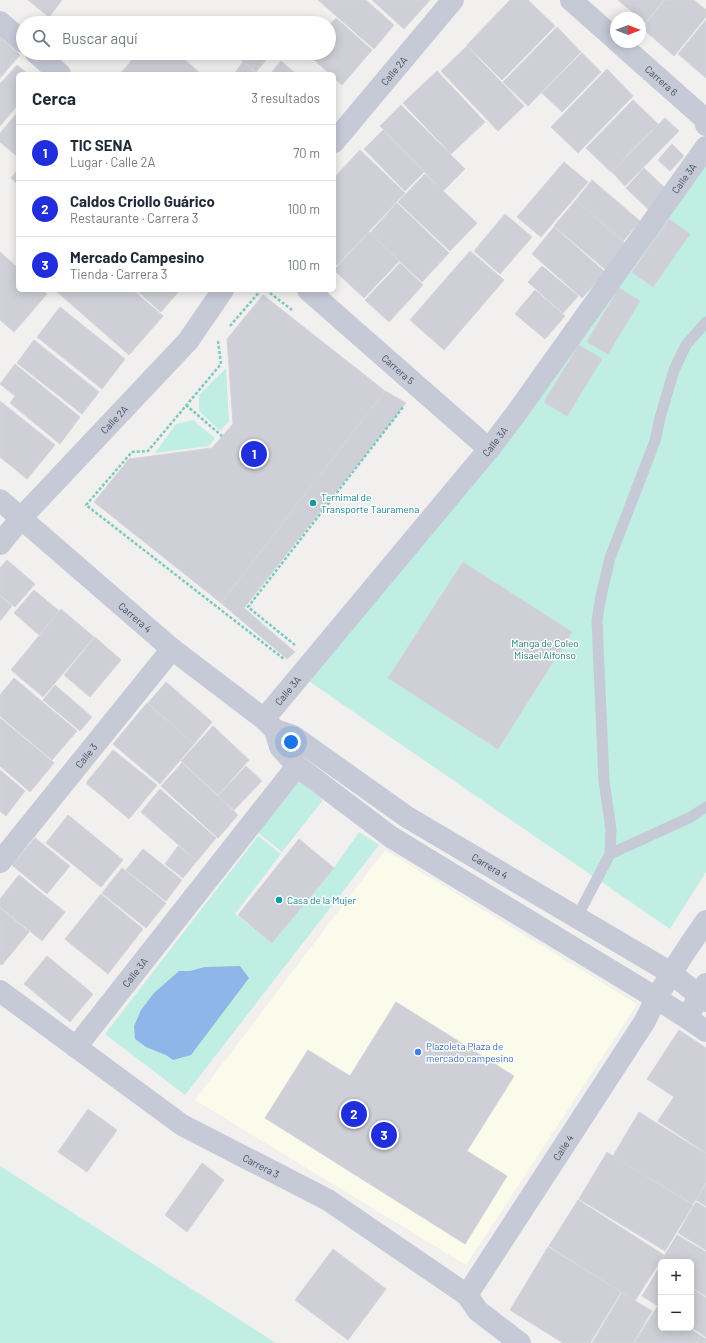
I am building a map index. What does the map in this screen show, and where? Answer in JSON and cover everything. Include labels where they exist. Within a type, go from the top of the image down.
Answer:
[{"type":"street","name":"Calle 2A","points":[[336,140],[453,0]]},
{"type":"street","name":"Carrera 6","points":[[570,0],[610,35]]},
{"type":"street","points":[[0,22],[16,36]]},
{"type":"street","name":"Carrera 6","points":[[625,48],[705,122]]},
{"type":"street","points":[[44,60],[58,72]]},
{"type":"street","name":"Calle 3A","points":[[270,725],[515,415],[706,147]]},
{"type":"street","name":"Calle 2A","points":[[0,544],[21,518],[188,341],[221,292]]},
{"type":"street","name":"Carrera 5","points":[[310,292],[489,449]]},
{"type":"street","name":"Carrera 4","points":[[0,500],[172,649],[270,725],[293,736],[407,817],[704,994]]},
{"type":"street","name":"Calle 3","points":[[0,862],[172,649]]},
{"type":"street","points":[[270,725],[280,748],[297,766],[391,837],[656,998],[706,1031]]},
{"type":"street","name":"Calle 3A","points":[[76,1047],[297,766]]},
{"type":"street","name":"Calle 4","points":[[467,1295],[645,1021],[656,998],[671,973],[706,921]]},
{"type":"street","name":"Carrera 3","points":[[0,991],[182,1125],[328,1200],[467,1295],[478,1311],[520,1343]]},
{"type":"street","points":[[687,1018],[704,994]]},
{"type":"lane","points":[[577,918],[610,854],[611,829],[604,781],[598,628],[601,596],[610,558],[655,441],[674,370],[686,345],[706,322]]},
{"type":"lane","points":[[610,854],[691,817],[706,807]]},
{"type":"path","points":[[228,329],[259,292]]},
{"type":"path","points":[[269,292],[297,314]]},
{"type":"path","points":[[218,340],[221,364],[148,451],[132,452],[86,506],[289,663]]},
{"type":"path","points":[[300,650],[248,607],[406,403]]},
{"type":"path","points":[[186,405],[222,436]]},
{"type":"shaded area","name":"Plazoleta Plaza de mercado campesino","points":[[385,850],[637,1004],[466,1265],[195,1100]]},
{"type":"green space","name":"Manga de Coleo Misael Alfonso","points":[[706,154],[706,872],[670,929],[307,680],[490,464],[525,420]]},
{"type":"green space","points":[[226,368],[229,421],[220,431],[199,411],[199,395]]},
{"type":"green space","points":[[193,420],[215,438],[209,446],[155,453],[176,424]]},
{"type":"green space","points":[[297,779],[323,800],[282,852],[257,832]]},
{"type":"green space","points":[[359,832],[379,845],[185,1095],[105,1034],[258,836],[281,854],[235,914],[272,943],[334,868]]},
{"type":"green space","points":[[0,1166],[276,1343],[0,1343]]},
{"type":"water","points":[[240,966],[249,978],[191,1055],[173,1060],[166,1055],[146,1047],[135,1039],[134,1026],[141,1010],[154,993],[179,971],[190,971],[205,967]]},
{"type":"building","points":[[28,0],[62,0],[50,16]]},
{"type":"building","points":[[318,0],[366,0],[394,25],[374,49]]},
{"type":"building","points":[[372,0],[430,0],[404,29]]},
{"type":"building","points":[[510,0],[528,0],[555,26],[502,80],[467,45]]},
{"type":"building","points":[[618,0],[664,0],[646,22],[646,12],[632,12]]},
{"type":"building","points":[[665,0],[694,0],[706,10],[706,17],[674,56],[646,32],[646,23]]},
{"type":"building","points":[[336,18],[372,50],[342,85],[336,80],[336,72],[328,72],[314,60],[336,60]]},
{"type":"building","points":[[706,20],[706,78],[678,54]]},
{"type":"building","points":[[557,27],[581,52],[528,106],[503,82]]},
{"type":"building","points":[[0,37],[16,51],[16,60],[0,78]]},
{"type":"building","points":[[467,46],[524,106],[498,131],[441,71]]},
{"type":"building","points":[[582,53],[601,72],[562,112],[542,93]]},
{"type":"building","points":[[132,60],[185,60],[199,72],[122,72]]},
{"type":"building","points":[[241,60],[266,60],[256,72]]},
{"type":"building","points":[[281,61],[294,72],[272,72]]},
{"type":"building","points":[[243,62],[255,72],[236,72]]},
{"type":"building","points":[[17,65],[26,72],[16,72],[16,107],[0,126],[0,84]]},
{"type":"building","points":[[607,69],[633,96],[578,153],[551,127]]},
{"type":"building","points":[[437,71],[485,122],[451,154],[403,103]]},
{"type":"building","points":[[633,100],[658,124],[611,172],[586,148]]},
{"type":"building","points":[[401,105],[465,169],[443,191],[380,126]]},
{"type":"building","points":[[16,114],[16,155],[0,142],[0,133]]},
{"type":"building","points":[[665,118],[679,131],[625,186],[612,172]]},
{"type":"building","points":[[383,130],[424,172],[405,191],[364,149]]},
{"type":"building","points":[[672,144],[684,156],[670,171],[658,160]]},
{"type":"building","points":[[360,150],[405,193],[337,265],[336,264],[336,176]]},
{"type":"building","points":[[564,162],[588,182],[541,237],[517,217]]},
{"type":"building","points":[[644,168],[667,190],[648,209],[626,188]]},
{"type":"building","points":[[16,172],[16,183],[11,178]]},
{"type":"building","points":[[425,174],[477,223],[450,251],[398,202]]},
{"type":"building","points":[[592,180],[640,221],[623,241],[576,200]]},
{"type":"building","points":[[576,200],[627,245],[606,270],[554,226]]},
{"type":"building","points":[[397,203],[449,253],[422,282],[370,233]]},
{"type":"building","points":[[505,214],[532,237],[500,274],[474,251]]},
{"type":"building","points":[[669,219],[690,234],[653,287],[632,272]]},
{"type":"building","points":[[554,227],[605,272],[582,298],[532,254]]},
{"type":"building","points":[[369,232],[399,261],[364,298],[336,272],[336,268]]},
{"type":"building","points":[[470,251],[504,280],[444,350],[410,320]]},
{"type":"building","points":[[0,252],[16,266],[16,292],[45,292],[47,294],[14,332],[0,320]]},
{"type":"building","points":[[400,263],[423,285],[389,322],[365,300]]},
{"type":"building","points":[[542,266],[578,296],[563,313],[528,282]]},
{"type":"building","points":[[619,288],[640,301],[608,354],[587,342]]},
{"type":"building","points":[[535,290],[565,316],[545,339],[515,314]]},
{"type":"building","points":[[57,292],[135,292],[163,316],[129,355]]},
{"type":"building","points":[[138,292],[178,292],[161,312]]},
{"type":"building","points":[[263,295],[385,391],[221,603],[94,502],[129,459],[212,448],[233,424],[227,339]]},
{"type":"building","points":[[60,307],[125,359],[102,389],[37,337]]},
{"type":"building","points":[[34,340],[99,392],[82,414],[17,363]]},
{"type":"building","points":[[579,345],[602,359],[567,416],[544,402]]},
{"type":"building","points":[[15,364],[80,417],[60,444],[10,403],[15,396],[0,384]]},
{"type":"building","name":"Ternimal de Transporte Tauramena","points":[[385,391],[406,403],[244,608],[295,652],[287,659],[221,603]]},
{"type":"building","points":[[0,401],[55,445],[27,479],[0,457]]},
{"type":"building","points":[[7,560],[35,584],[15,607],[0,595],[0,568]]},
{"type":"building","points":[[463,562],[572,632],[498,749],[388,678]]},
{"type":"building","points":[[34,590],[59,611],[39,635],[14,613]]},
{"type":"building","points":[[0,596],[12,606],[0,621]]},
{"type":"building","points":[[61,609],[94,637],[43,697],[11,670]]},
{"type":"building","points":[[95,637],[121,660],[90,697],[64,675]]},
{"type":"building","points":[[14,678],[77,731],[52,760],[0,716],[0,695]]},
{"type":"building","points":[[166,682],[212,722],[194,744],[148,703]]},
{"type":"building","points":[[55,685],[92,717],[80,731],[43,700]]},
{"type":"building","points":[[147,703],[194,744],[160,784],[113,744]]},
{"type":"building","points":[[0,718],[54,763],[30,792],[0,766]]},
{"type":"building","points":[[213,726],[249,760],[218,795],[181,761]]},
{"type":"building","points":[[113,750],[157,785],[129,819],[86,783]]},
{"type":"building","points":[[182,763],[238,815],[218,838],[161,786]]},
{"type":"building","points":[[246,766],[262,781],[234,810],[218,796]]},
{"type":"building","points":[[0,770],[25,791],[6,816],[0,811]]},
{"type":"building","points":[[160,789],[216,838],[197,861],[141,812]]},
{"type":"building","points":[[68,815],[123,860],[101,887],[46,843]]},
{"type":"building","points":[[35,838],[70,866],[47,894],[12,865]]},
{"type":"building","name":"Casa de la Mujer","points":[[299,839],[334,868],[272,943],[238,915]]},
{"type":"building","points":[[178,846],[197,861],[183,878],[165,864]]},
{"type":"building","points":[[143,849],[182,880],[166,901],[126,870]]},
{"type":"building","points":[[122,868],[166,903],[146,928],[102,893]]},
{"type":"building","points":[[19,875],[65,912],[42,941],[0,907],[0,899]]},
{"type":"building","points":[[101,894],[143,929],[108,974],[65,939]]},
{"type":"building","points":[[0,908],[29,932],[2,965],[0,964]]},
{"type":"building","points":[[47,956],[93,994],[70,1022],[24,984]]},
{"type":"building","points":[[396,1002],[514,1076],[467,1151],[507,1176],[465,1244],[265,1118],[308,1050],[350,1076]]},
{"type":"building","points":[[679,1030],[706,1048],[706,1153],[658,1121],[674,1097],[647,1079]]},
{"type":"building","points":[[88,1109],[117,1130],[87,1172],[58,1152]]},
{"type":"building","points":[[639,1112],[706,1154],[706,1182],[693,1204],[613,1156]]},
{"type":"building","points":[[607,1152],[693,1205],[665,1251],[579,1199]]},
{"type":"building","points":[[202,1163],[224,1180],[187,1232],[165,1215]]},
{"type":"building","points":[[706,1184],[706,1206],[696,1200]]},
{"type":"building","points":[[578,1200],[664,1255],[661,1259],[658,1259],[658,1265],[635,1301],[549,1246]]},
{"type":"building","points":[[696,1202],[706,1208],[706,1250],[678,1233]]},
{"type":"building","points":[[677,1235],[706,1252],[706,1296],[694,1289],[694,1259],[662,1259]]},
{"type":"building","points":[[548,1247],[621,1292],[590,1343],[563,1343],[510,1310]]},
{"type":"building","points":[[333,1249],[386,1289],[348,1340],[295,1300]]},
{"type":"building","points":[[658,1270],[658,1306],[642,1296]]},
{"type":"building","points":[[694,1290],[706,1298],[706,1337],[694,1329]]},
{"type":"building","points":[[622,1293],[652,1311],[633,1343],[592,1343]]},
{"type":"building","points":[[657,1307],[658,1331],[694,1331],[706,1339],[706,1343],[634,1343]]},
{"type":"place","name":"TIC SENA","points":[[254,454]]},
{"type":"place","name":"Ternimal de Transporte Tauramena","points":[[313,503]]},
{"type":"place","name":"Casa de la Mujer","points":[[279,900]]},
{"type":"place","name":"Plazoleta Plaza de mercado campesino","points":[[418,1052]]},
{"type":"place","name":"Caldos Criollo Guárico","points":[[354,1114]]},
{"type":"place","name":"Mercado Campesino","points":[[384,1135]]}]
